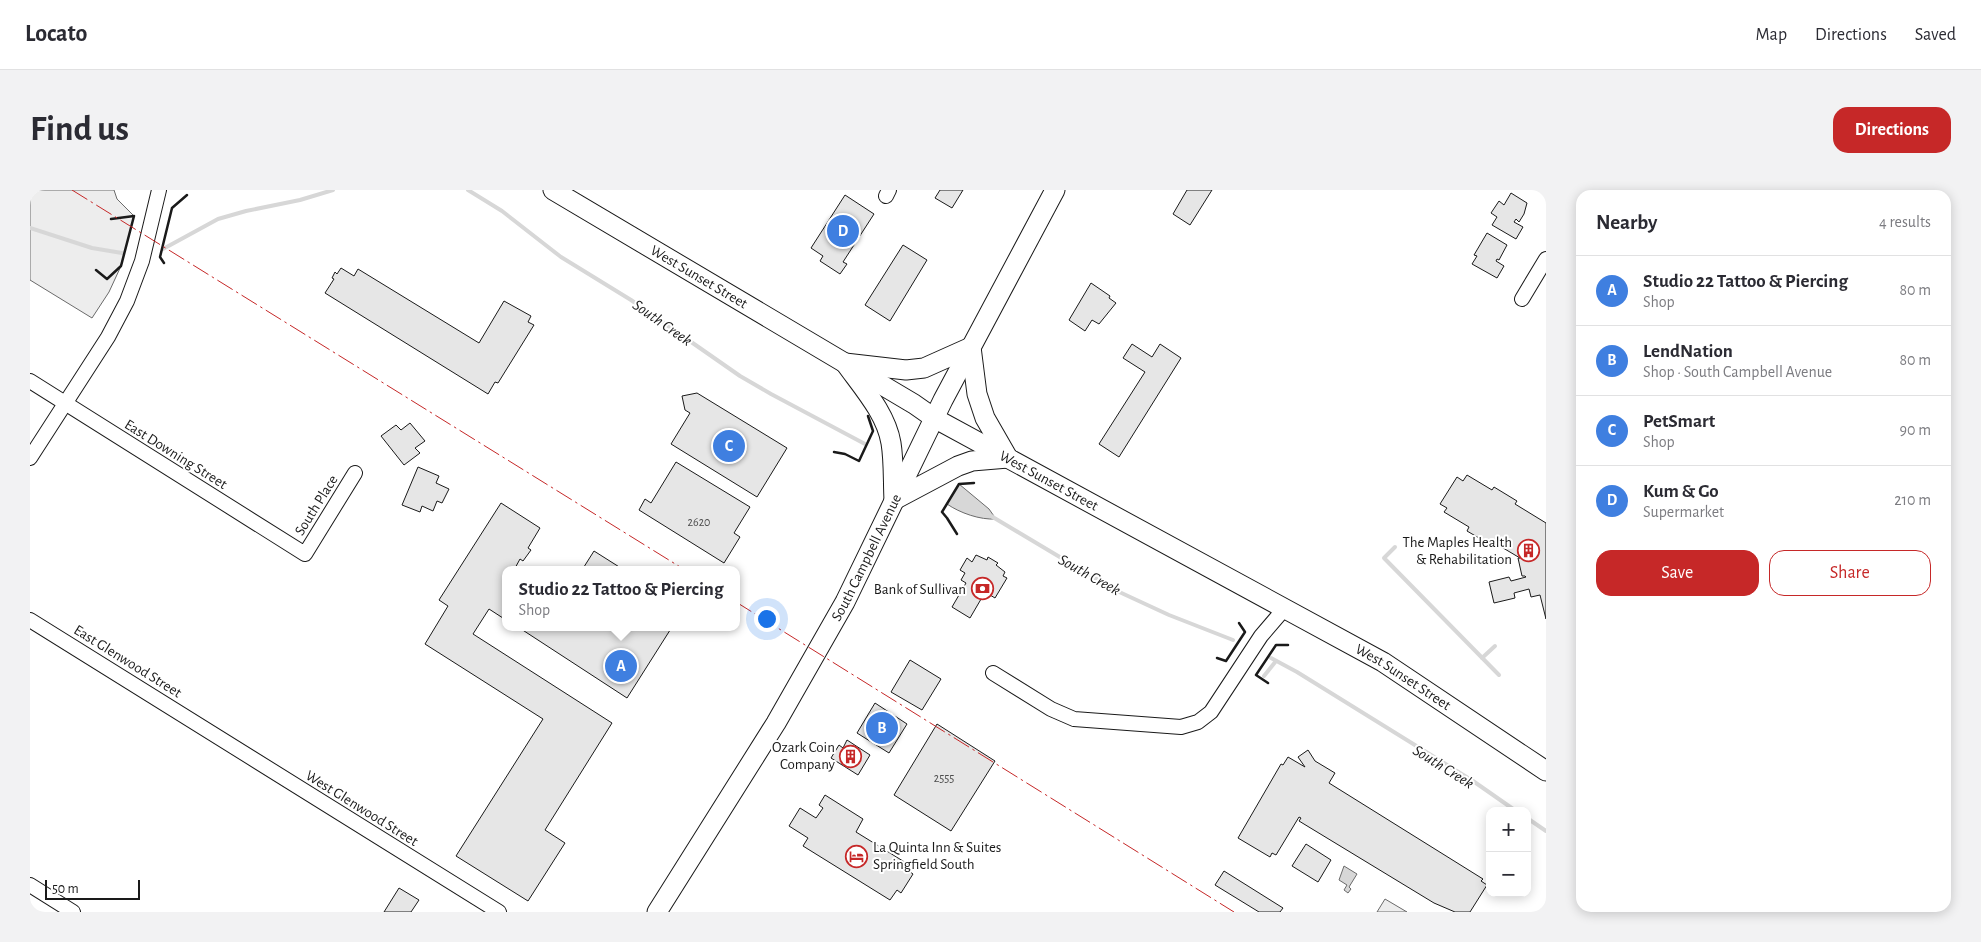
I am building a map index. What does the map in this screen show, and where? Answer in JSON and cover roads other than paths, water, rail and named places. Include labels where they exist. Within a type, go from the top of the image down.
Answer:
[{"type":"main road","name":"West Sunset Street","points":[[553,190],[934,418],[1383,662],[1546,771]]},
{"type":"main road","name":"South Campbell Avenue","points":[[657,912],[781,715],[845,602],[934,418],[1053,191]]},
{"type":"main road","points":[[971,347],[977,394],[985,418],[1008,458],[972,461],[958,466],[894,500],[891,442],[886,424],[845,363],[906,370],[924,368],[971,347]]},
{"type":"street","points":[[30,458],[108,338],[127,301],[148,241],[159,190]]},
{"type":"street","points":[[1522,299],[1546,259]]},
{"type":"street","name":"East Downing Street","points":[[30,380],[305,554]]},
{"type":"street","name":"South Place","points":[[305,554],[355,474]]},
{"type":"street","points":[[993,673],[1051,709],[1074,719],[1190,725],[1205,717],[1217,704],[1261,636],[1285,608]]},
{"type":"street","name":"East Glenwood Street","points":[[30,620],[209,731]]},
{"type":"street","name":"West Glenwood Street","points":[[209,731],[498,912]]},
{"type":"street","points":[[30,885],[73,912]]},
{"type":"waterway","name":"South Creek","points":[[163,249],[218,219],[300,200],[333,190]]},
{"type":"waterway","name":"South Creek","points":[[468,190],[502,211],[561,257],[631,300],[740,376],[865,444]]},
{"type":"waterway","name":"South Creek","points":[[30,228],[92,248],[122,253]]},
{"type":"waterway","name":"South Creek","points":[[991,516],[1115,590],[1169,615],[1233,640]]},
{"type":"waterway","points":[[1395,547],[1384,558],[1499,675]]},
{"type":"waterway","points":[[1482,658],[1495,646]]},
{"type":"waterway","name":"South Creek","points":[[1271,658],[1297,672],[1473,781],[1510,807]]},
{"type":"waterway","points":[[1264,676],[1276,661]]},
{"type":"waterway","name":"South Creek","points":[[1531,821],[1546,831]]},
{"type":"place","name":"Kum & Go","points":[[843,231]]},
{"type":"place","name":"PetSmart","points":[[729,446]]},
{"type":"place","name":"The Maples Health & Rehabilitation","points":[[1528,551]]},
{"type":"place","name":"Bank of Sullivan","points":[[982,589]]},
{"type":"place","name":"Studio 22 Tattoo & Piercing","points":[[621,666]]},
{"type":"place","name":"LendNation","points":[[882,728]]},
{"type":"place","name":"Ozark Coin Company","points":[[851,756]]},
{"type":"place","name":"La Quinta Inn & Suites Springfield South","points":[[857,856]]}]
